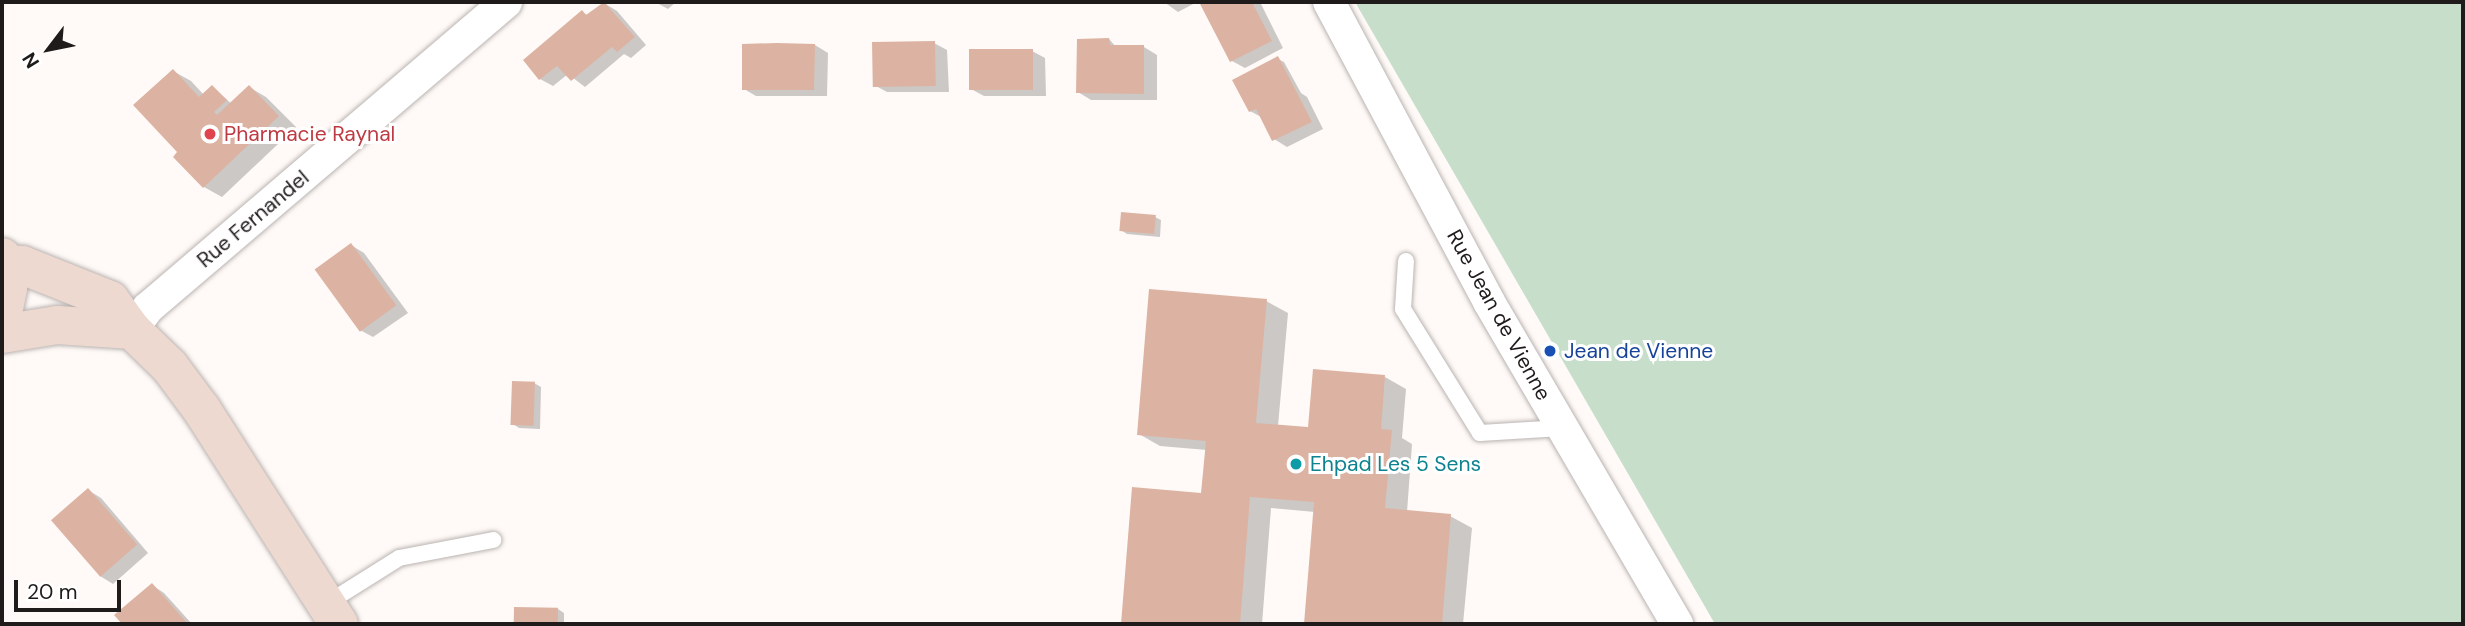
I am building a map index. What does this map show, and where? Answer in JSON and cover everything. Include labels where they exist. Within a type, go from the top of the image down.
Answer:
[{"type":"main road","points":[[2,319],[8,288],[3,260],[110,300],[132,330],[170,367],[202,410],[332,614]]},
{"type":"main road","points":[[2,334],[57,325],[132,330]]},
{"type":"street","name":"Rue Fernandel","points":[[132,330],[148,308],[506,2]]},
{"type":"street","name":"Rue Jean de Vienne","points":[[1329,2],[1489,302],[1677,624]]},
{"type":"lane","points":[[1406,261],[1403,309],[1480,433],[1562,428]]},
{"type":"lane","points":[[332,614],[398,558],[493,540]]},
{"type":"green space","points":[[1355,2],[2463,2],[2463,624],[1715,624]]},
{"type":"building","points":[[604,2],[635,37],[617,52],[612,47],[571,81],[557,66],[539,80],[523,60],[582,10],[586,15]]},
{"type":"building","points":[[1199,2],[1252,2],[1272,41],[1230,62]]},
{"type":"building","points":[[1109,38],[1110,45],[1144,45],[1144,94],[1076,93],[1077,39]]},
{"type":"building","points":[[935,41],[936,86],[873,87],[872,42]]},
{"type":"building","points":[[742,44],[815,44],[814,90],[742,90]]},
{"type":"building","points":[[969,49],[1033,49],[1033,90],[969,90]]},
{"type":"building","points":[[1278,56],[1312,122],[1272,141],[1256,109],[1249,112],[1232,80]]},
{"type":"building","name":"Pharmacie Raynal","points":[[173,69],[199,97],[212,85],[227,100],[214,112],[217,115],[249,85],[279,116],[203,188],[173,157],[177,152],[133,105]]},
{"type":"building","points":[[1121,212],[1156,215],[1154,234],[1119,231]]},
{"type":"building","points":[[351,243],[396,305],[360,332],[315,269]]},
{"type":"building","name":"Ehpad Les 5 Sens","points":[[1149,289],[1267,299],[1256,423],[1308,427],[1313,369],[1385,375],[1381,429],[1392,430],[1385,508],[1451,514],[1442,624],[1304,624],[1314,502],[1250,497],[1240,624],[1121,624],[1132,487],[1201,493],[1206,441],[1137,435]]},
{"type":"building","points":[[512,381],[535,382],[533,426],[510,425]]},
{"type":"building","points":[[88,488],[137,545],[100,577],[51,520]]},
{"type":"building","points":[[152,583],[188,624],[122,624],[114,615]]},
{"type":"building","points":[[514,607],[558,608],[558,624],[514,624]]},
{"type":"place","name":"Pharmacie Raynal","points":[[210,134]]},
{"type":"place","name":"Jean de Vienne","points":[[1550,351]]},
{"type":"place","name":"Ehpad Les 5 Sens","points":[[1296,464]]}]
